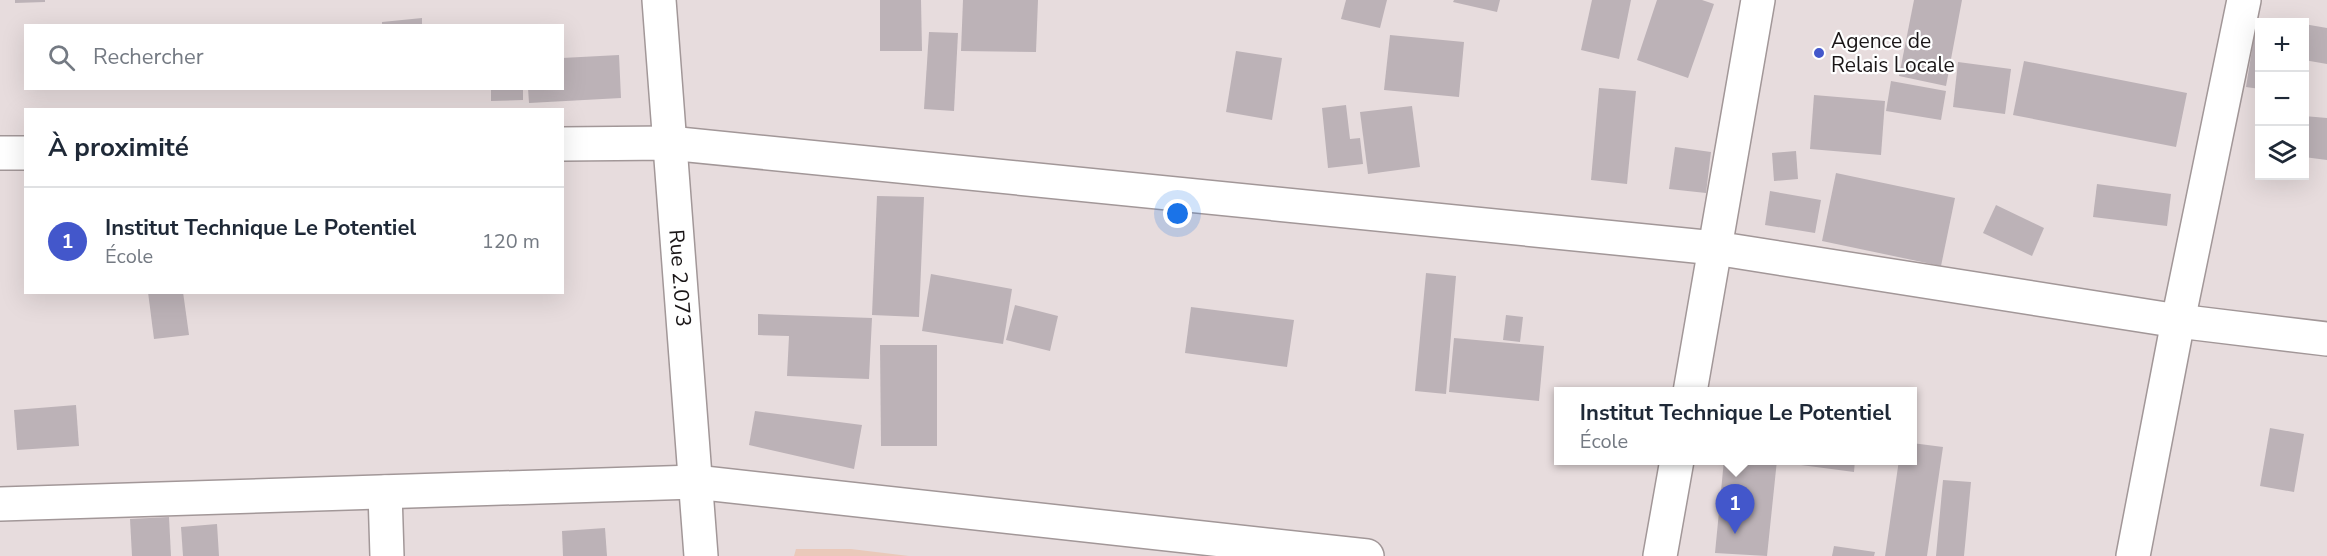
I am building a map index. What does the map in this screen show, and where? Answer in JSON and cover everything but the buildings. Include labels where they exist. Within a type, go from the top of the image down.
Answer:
[{"type":"street","name":"Rue 2.073","points":[[658,0],[701,556]]},
{"type":"street","points":[[1691,387],[1758,0]]},
{"type":"street","points":[[2133,556],[2178,321],[2244,0]]},
{"type":"street","points":[[564,144],[669,143],[1715,248],[2178,321],[2327,339]]},
{"type":"street","points":[[0,153],[24,153]]},
{"type":"street","points":[[1660,556],[1676,465]]},
{"type":"street","points":[[0,504],[696,482],[1366,556]]},
{"type":"street","points":[[385,492],[387,556]]},
{"type":"shaded area","points":[[796,549],[851,549],[909,556],[794,556]]},
{"type":"place","name":"Agence de Relais Locale","points":[[1819,53]]},
{"type":"place","name":"Institut Technique Le Potentiel","points":[[1735,534]]}]
